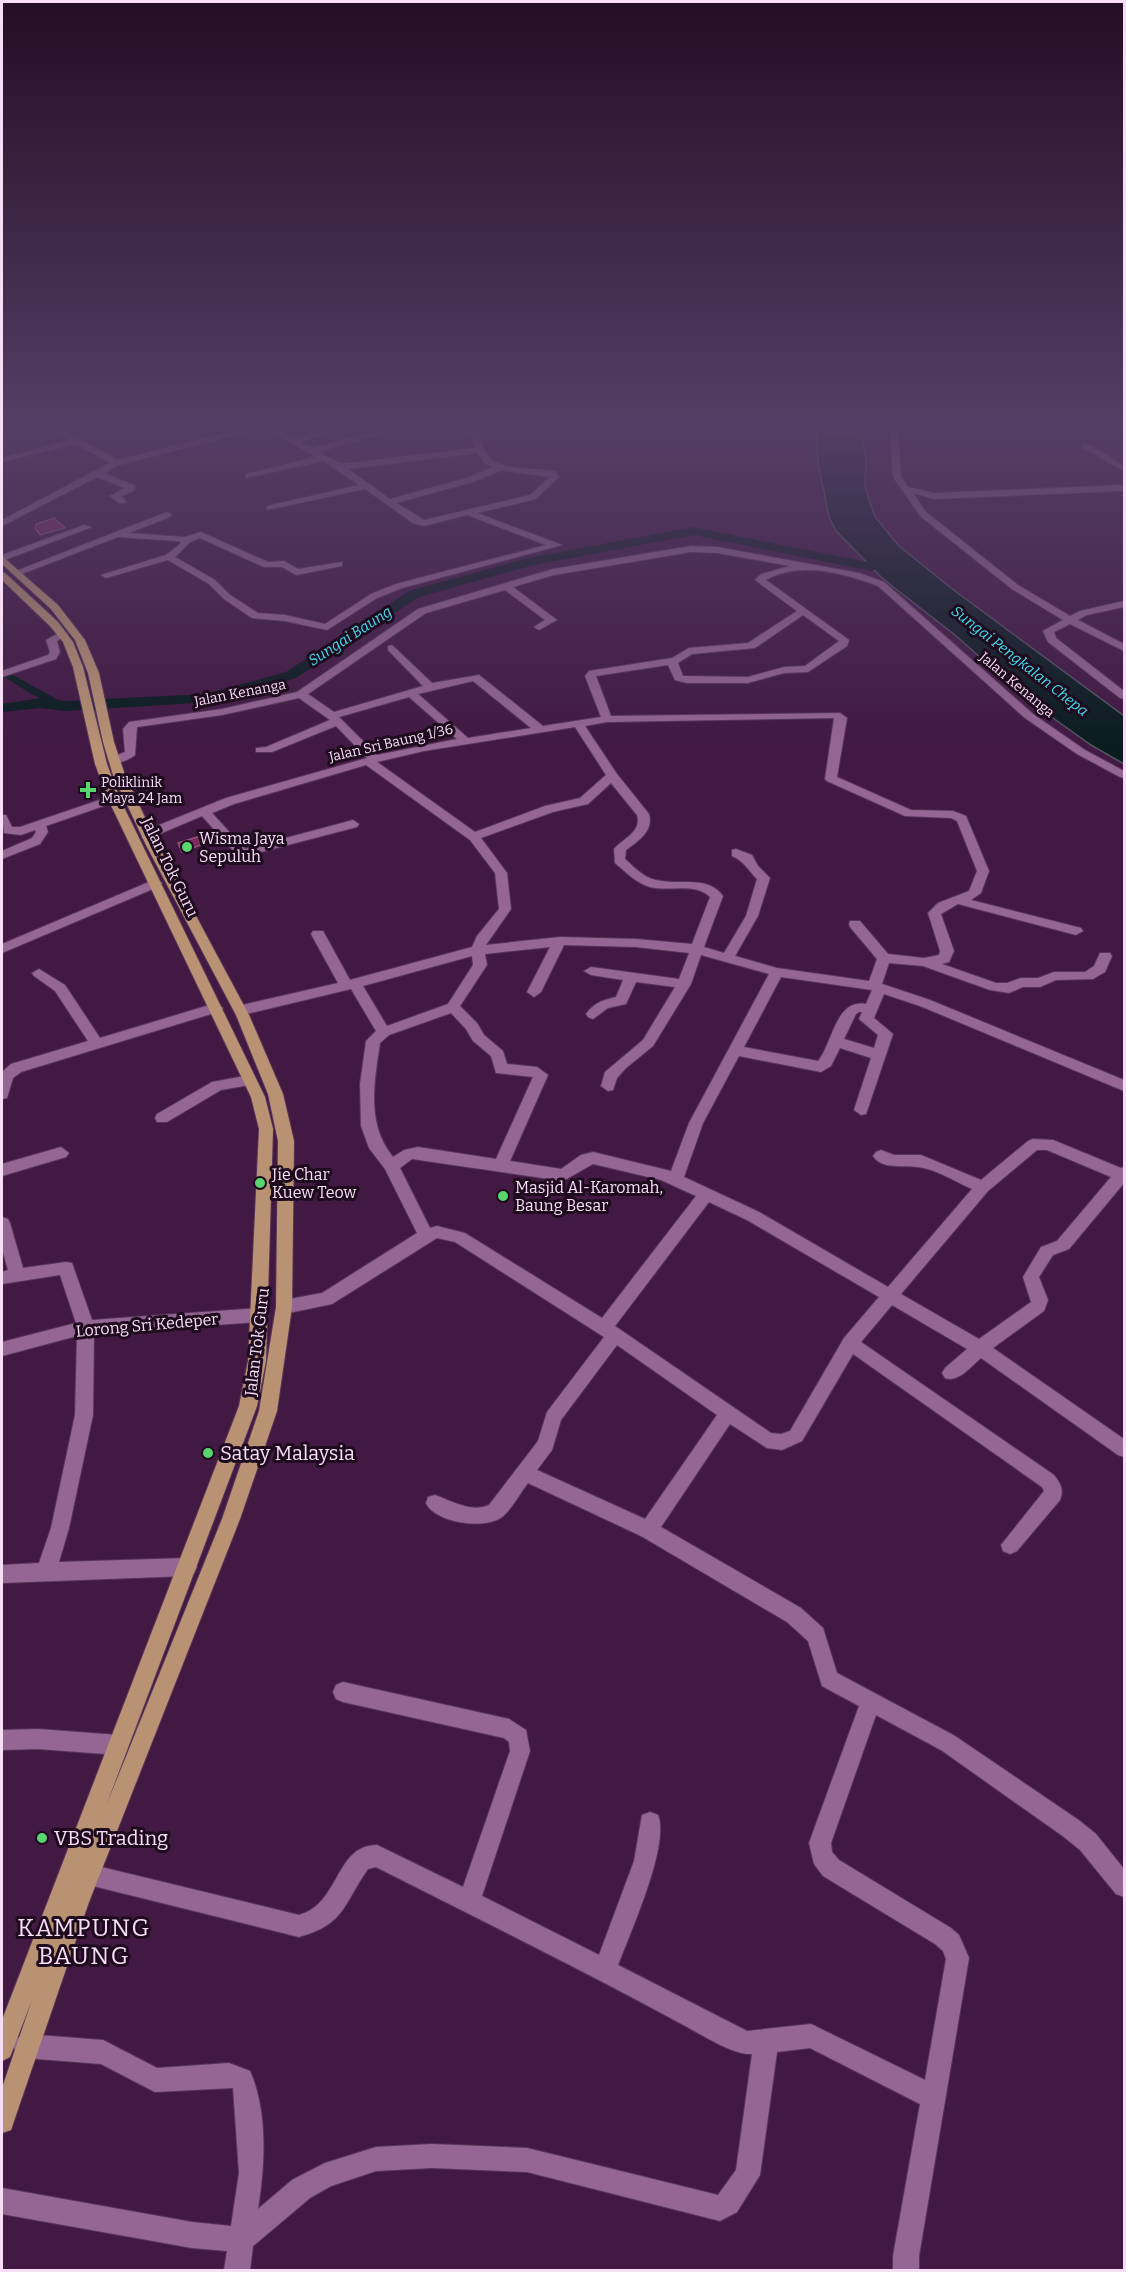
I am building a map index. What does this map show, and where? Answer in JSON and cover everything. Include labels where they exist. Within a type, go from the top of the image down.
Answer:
[{"type":"main road","name":"Jalan Tok Guru","points":[[2,559],[72,627],[86,651],[98,688],[101,764],[114,799],[250,1080],[266,1129],[257,1361],[248,1406],[118,1745],[7,2019],[2,2049]]},
{"type":"main road","name":"Jalan Tok Guru","points":[[2,575],[63,634],[74,654],[83,689],[146,835],[202,932],[226,983],[242,1010],[284,1119],[286,1141],[284,1307],[268,1411],[231,1519],[89,1875],[26,2046],[2,2121]]},
{"type":"main road","points":[[207,988],[226,983]]},
{"type":"street","points":[[2,559],[66,535]]},
{"type":"street","points":[[16,573],[115,535]]},
{"type":"street","points":[[123,535],[136,538],[168,536],[186,540],[205,535]]},
{"type":"street","points":[[205,535],[267,565],[284,564],[298,573],[339,564]]},
{"type":"street","points":[[169,557],[212,582],[227,597],[256,616],[285,618],[327,627],[374,596],[399,586],[492,560],[557,545],[530,535]]},
{"type":"street","points":[[949,535],[1015,587],[1070,620],[1125,648]]},
{"type":"street","points":[[106,575],[169,557],[184,545],[186,540]]},
{"type":"street","name":"Jalan Kenanga","points":[[114,759],[124,758],[130,753],[129,729],[138,723],[222,712],[301,694],[422,611],[553,572],[691,549],[717,550],[858,576],[881,584],[1029,716],[1081,752],[1125,775]]},
{"type":"street","points":[[672,662],[680,678],[687,680],[748,680],[784,670],[808,669],[844,642],[760,580],[764,576],[801,566]]},
{"type":"street","points":[[506,586],[552,620],[539,627]]},
{"type":"street","points":[[1125,604],[1100,608],[1048,631],[1052,640],[1125,696]]},
{"type":"street","points":[[607,718],[590,676],[593,673],[672,662],[689,651],[755,645],[802,610]]},
{"type":"street","points":[[2,660],[10,671],[52,657],[55,652],[51,640],[63,634]]},
{"type":"street","points":[[392,648],[430,687]]},
{"type":"street","points":[[260,750],[268,750],[335,718],[410,692],[469,677],[478,678],[540,729]]},
{"type":"street","points":[[410,692],[465,741]]},
{"type":"street","points":[[301,694],[335,718],[371,760],[474,837],[501,873],[505,908],[482,939],[478,950],[480,965],[453,1007],[384,1032],[373,1041],[367,1084],[368,1126],[377,1148],[391,1166],[426,1235]]},
{"type":"street","name":"Jalan Sri Baung 1/36","points":[[146,835],[228,801],[371,760],[465,741],[607,718],[840,717],[830,776],[833,780],[909,813],[953,815],[963,821],[983,871],[976,892],[961,901]]},
{"type":"street","points":[[578,723],[612,776],[643,814],[645,821],[639,835],[620,849],[619,860],[648,882],[703,887],[717,896],[695,949],[684,984],[648,1043],[621,1064],[610,1076],[608,1086]]},
{"type":"street","points":[[474,837],[549,809],[584,801],[612,776]]},
{"type":"street","points":[[2,818],[8,830],[14,833],[114,799]]},
{"type":"street","points":[[204,811],[242,853],[352,824]]},
{"type":"street","points":[[2,855],[36,841],[42,832],[40,825]]},
{"type":"street","points":[[727,958],[752,916],[764,878],[753,868],[748,858],[736,853]]},
{"type":"street","points":[[2,950],[156,883]]},
{"type":"street","points":[[855,924],[884,958],[924,962],[942,960],[947,952],[934,913],[941,905],[961,901],[1076,931]]},
{"type":"street","points":[[318,934],[384,1032]]},
{"type":"street","points":[[534,992],[560,941]]},
{"type":"street","points":[[242,1010],[478,950],[560,941],[636,943],[695,949],[777,972],[877,987],[934,1007],[1125,1086]]},
{"type":"street","points":[[924,962],[995,987],[1009,988],[1021,982],[1040,983],[1054,976],[1088,976],[1101,968],[1105,956]]},
{"type":"street","points":[[861,1110],[886,1034],[867,1021],[884,958]]},
{"type":"street","points":[[591,971],[684,984]]},
{"type":"street","points":[[676,1179],[696,1123],[777,972]]},
{"type":"street","points":[[39,973],[60,988],[96,1042]]},
{"type":"street","points":[[593,1014],[604,1005],[621,1001],[631,978]]},
{"type":"street","points":[[453,1007],[472,1026],[478,1038],[498,1054],[501,1069],[537,1072],[541,1075],[501,1164]]},
{"type":"street","points":[[734,1050],[817,1067],[826,1062],[851,1010],[857,1007],[870,1009]]},
{"type":"street","points":[[2,1094],[6,1076],[16,1068],[96,1042],[216,1008]]},
{"type":"street","points":[[835,1041],[879,1055]]},
{"type":"street","points":[[162,1118],[217,1086],[250,1080]]},
{"type":"street","points":[[284,1307],[326,1299],[426,1235],[437,1232],[459,1237],[610,1331],[767,1440],[782,1442],[796,1436],[850,1343],[983,1187],[1033,1145],[1040,1142],[1123,1174],[1063,1245],[1047,1251],[1041,1260],[1031,1277],[1040,1300],[1038,1306],[980,1348],[951,1373]]},
{"type":"street","points":[[2,1170],[61,1153]]},
{"type":"street","points":[[391,1166],[413,1153],[501,1164],[563,1175],[586,1159],[596,1158],[676,1179],[753,1216],[980,1348],[1125,1449]]},
{"type":"street","points":[[881,1156],[893,1161],[921,1161],[983,1187]]},
{"type":"street","points":[[435,1503],[450,1511],[487,1516],[496,1511],[546,1444],[553,1417],[706,1194]]},
{"type":"street","points":[[2,1223],[9,1276],[66,1268],[86,1327],[84,1416],[60,1528],[46,1571]]},
{"type":"street","name":"Lorong Sri Kedeper","points":[[2,1349],[86,1327],[259,1315]]},
{"type":"street","points":[[850,1343],[1048,1481],[1053,1488],[1053,1494],[1010,1545]]},
{"type":"street","points":[[648,1530],[728,1413]]},
{"type":"street","points":[[525,1473],[648,1530],[809,1626],[816,1635],[829,1678],[870,1703],[948,1743],[1072,1829],[1088,1842],[1125,1886]]},
{"type":"street","points":[[2,1574],[187,1567]]},
{"type":"street","points":[[343,1692],[508,1729],[519,1737],[520,1751],[469,1901]]},
{"type":"street","points":[[870,1703],[820,1843],[822,1856],[831,1868],[943,1936],[956,1950],[958,1973],[906,2256],[906,2271]]},
{"type":"street","points":[[2,1740],[38,1739],[118,1745]]},
{"type":"street","points":[[605,1970],[645,1861],[650,1823]]},
{"type":"street","points":[[89,1875],[299,1926],[309,1924],[328,1913],[360,1861],[367,1856],[377,1856],[605,1970],[726,2035],[747,2043],[811,2036],[821,2039],[934,2098]]},
{"type":"street","points":[[2,2201],[192,2235],[241,2240],[301,2189],[325,2175],[376,2159],[432,2156],[526,2160],[714,2208],[724,2206],[748,2175],[766,2042]]},
{"type":"street","points":[[26,2046],[103,2052],[155,2080],[229,2075],[242,2079],[247,2093],[251,2173],[237,2271]]},
{"type":"water","name":"Sungai Pengkalan Chepa","points":[[840,535],[890,535],[898,545],[951,588],[1124,716],[1124,764],[1091,745],[1032,703],[955,635],[882,578]]},
{"type":"building","name":"Wisma Jaya Sepuluh","points":[[213,832],[219,838],[182,852],[178,843]]},
{"type":"waterway","name":"Sungai Baung","points":[[2,708],[40,703],[65,706],[207,699],[291,675],[414,594],[528,562],[672,535]]},
{"type":"waterway","name":"Sungai Baung","points":[[713,535],[872,567]]},
{"type":"waterway","points":[[2,672],[35,692],[65,706]]},
{"type":"place","name":"Poliklinik Maya 24 Jam","points":[[88,790]]},
{"type":"place","name":"Wisma Jaya Sepuluh","points":[[187,847]]},
{"type":"place","name":"Jie Char Kuew Teow","points":[[260,1183]]},
{"type":"place","name":"Masjid Al-Karomah, Baung Besar","points":[[503,1196]]},
{"type":"place","name":"Satay Malaysia","points":[[208,1453]]},
{"type":"place","name":"VBS Trading","points":[[42,1838]]},
{"type":"district","name":"KAMPUNG BAUNG","points":[[84,1942]]}]
